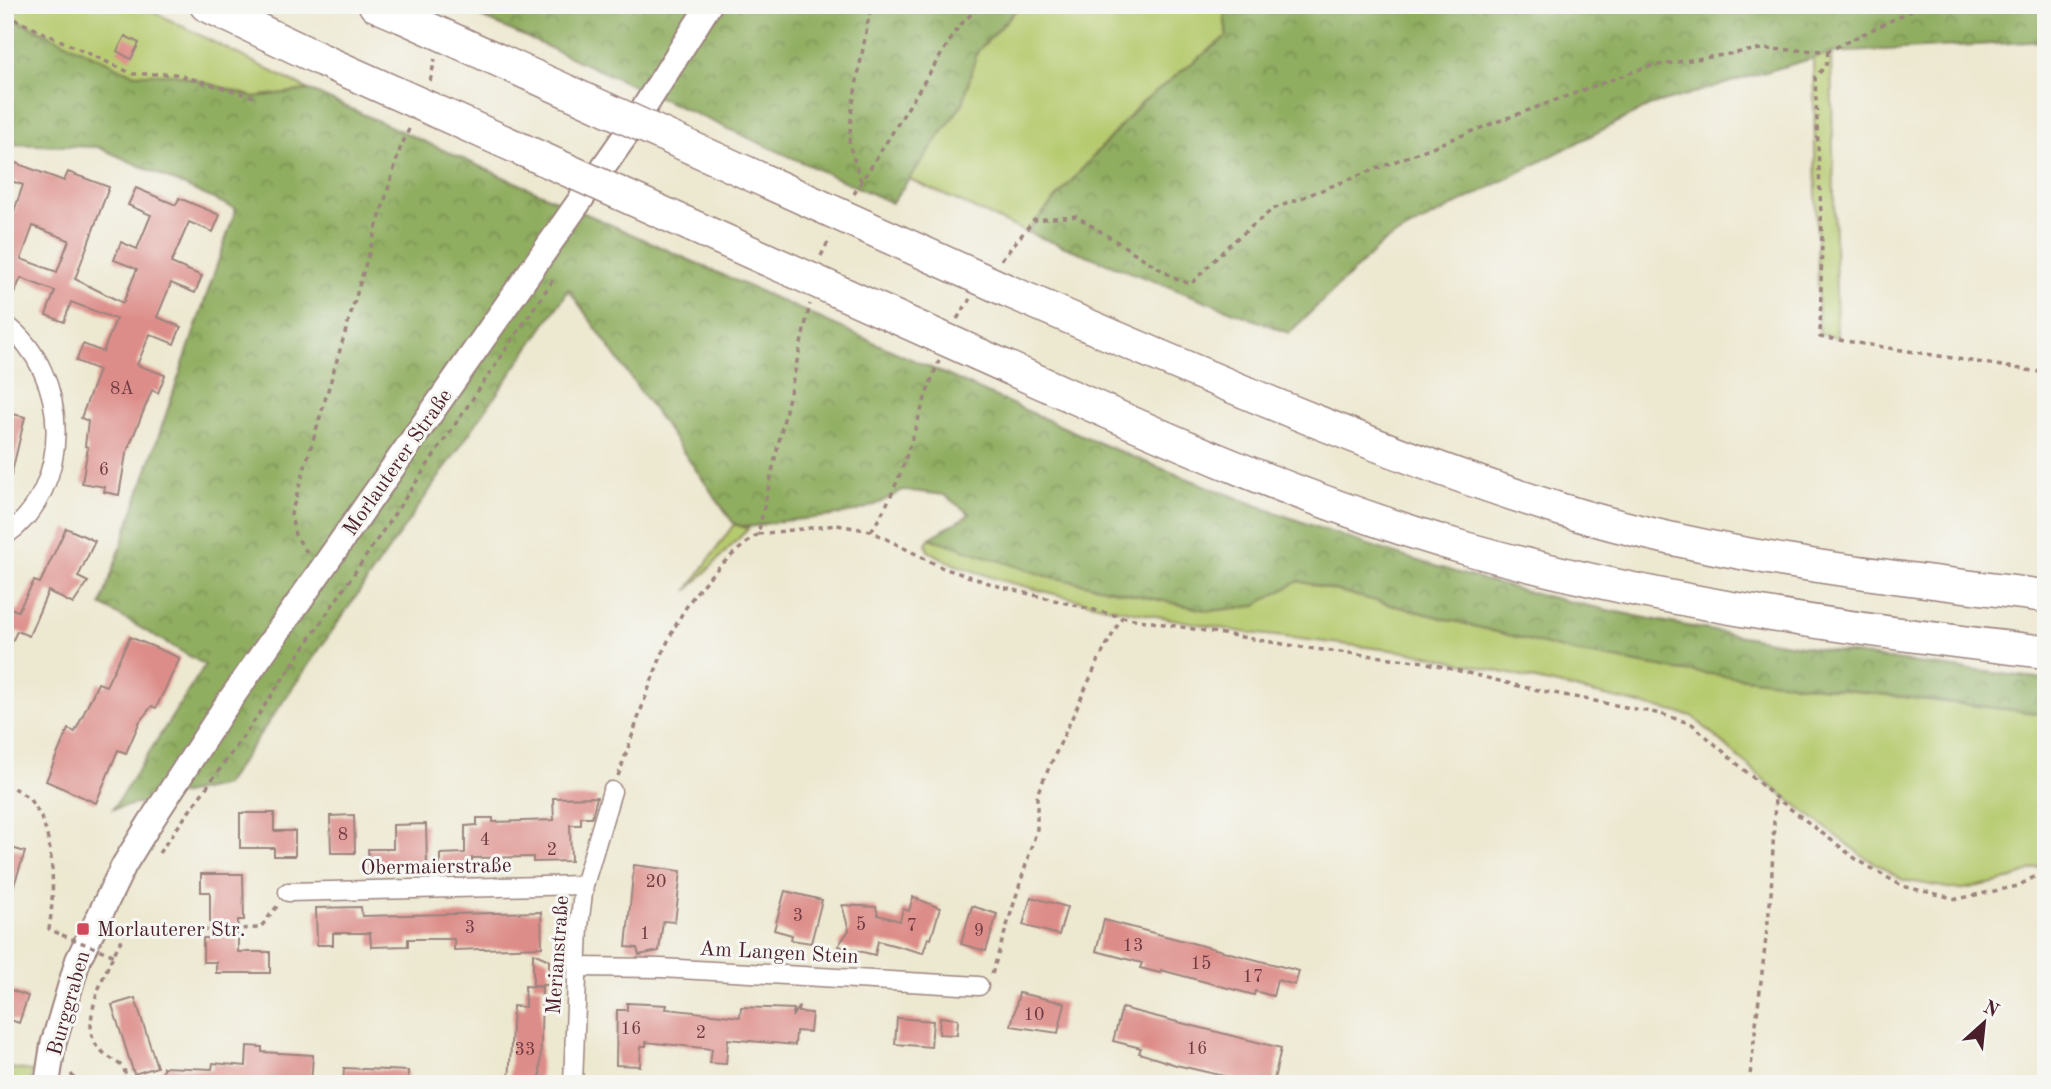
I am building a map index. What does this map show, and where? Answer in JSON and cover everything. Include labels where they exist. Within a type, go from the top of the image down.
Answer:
[{"type":"highway","points":[[206,5],[322,60],[1187,449],[1311,497],[1469,549],[1681,598],[1806,621],[2046,652]]},
{"type":"highway","points":[[389,11],[1337,429],[1563,510],[1644,532],[1795,562],[2046,596]]},
{"type":"street","name":"Morlauterer Straße","points":[[98,934],[153,818],[223,710],[635,122],[709,5]]},
{"type":"street","points":[[5,324],[37,360],[50,393],[58,428],[53,461],[40,498],[15,529],[5,536]]},
{"type":"street","name":"Merianstraße","points":[[573,1084],[577,967],[584,885],[612,791]]},
{"type":"street","name":"Obermaierstraße","points":[[288,892],[584,885]]},
{"type":"street","name":"Burggraben","points":[[47,1084],[65,999],[98,934]]},
{"type":"street","name":"Am Langen Stein","points":[[577,967],[661,968],[979,986]]},
{"type":"path","points":[[861,181],[849,144],[852,108],[871,5]]},
{"type":"path","points":[[848,205],[958,26],[981,5]]},
{"type":"path","points":[[1002,279],[1034,220],[1076,216],[1176,279],[1191,284],[1229,245],[1273,209],[1490,124],[1646,67],[1762,48],[1828,51],[1923,5]]},
{"type":"path","points":[[5,15],[133,74],[175,74],[254,97]]},
{"type":"path","points":[[1828,51],[1826,66],[1815,77],[1822,237],[1820,337],[2046,373]]},
{"type":"path","points":[[429,82],[434,71]]},
{"type":"path","points":[[321,570],[295,535],[291,514],[400,149],[415,116]]},
{"type":"path","points":[[818,267],[821,253],[835,229]]},
{"type":"path","points":[[155,859],[213,780],[558,272]]},
{"type":"path","points":[[758,534],[813,293]]},
{"type":"path","points":[[956,322],[975,293]]},
{"type":"path","points":[[871,531],[884,513],[909,451],[940,359]]},
{"type":"path","points":[[612,791],[665,651],[695,593],[729,557],[758,534],[837,526],[871,531],[943,568],[998,586],[1122,617],[1307,648],[1424,662],[1523,687],[1661,714],[1692,724],[1775,797],[1856,859],[1902,886],[1928,895],[1957,899],[2018,886],[2046,870]]},
{"type":"path","points":[[979,986],[992,975],[1013,912],[1037,829],[1037,794],[1099,659],[1122,617]]},
{"type":"path","points":[[5,783],[29,799],[42,824],[53,880],[49,929],[113,955]]},
{"type":"path","points":[[1749,1084],[1771,895],[1775,797]]},
{"type":"path","points":[[127,1084],[124,1068],[97,1047],[92,1034],[93,1007],[113,955],[125,933],[260,928],[288,892]]},
{"type":"path","points":[[96,954],[98,934]]},
{"type":"green space","points":[[5,5],[140,5],[309,90],[254,97],[175,74],[133,74],[5,15]]},
{"type":"green space","points":[[455,5],[1021,5],[977,52],[963,103],[892,203]]},
{"type":"green space","points":[[1021,5],[1223,5],[1227,36],[1142,102],[1026,232],[909,179],[963,103],[977,52]]},
{"type":"green space","points":[[1223,5],[2046,5],[2046,41],[1831,53],[1649,106],[1385,241],[1289,333],[1026,232],[1142,102],[1227,36]]},
{"type":"green space","points":[[5,15],[133,74],[175,74],[254,97],[309,90],[1099,443],[1319,528],[1488,581],[1669,623],[1920,664],[2046,679],[2046,714],[1677,670],[1570,651],[1299,581],[1254,606],[1210,611],[1043,575],[930,538],[970,514],[944,495],[903,490],[870,507],[841,515],[740,526],[734,524],[569,290],[225,785],[113,809],[205,665],[101,605],[236,209],[98,147],[5,144]]},
{"type":"green space","points":[[1831,53],[1837,337],[1819,334],[1813,57]]},
{"type":"green space","points":[[734,524],[748,529],[687,591]]},
{"type":"green space","points":[[930,538],[1043,575],[1210,611],[1254,606],[1298,581],[1570,651],[1677,670],[2046,714],[2046,863],[2013,879],[1959,890],[1903,880],[1860,854],[1771,786],[1692,716],[1423,654],[1242,632],[1102,606],[1000,580],[956,565],[928,551],[926,543]]},
{"type":"green space","points":[[5,1069],[33,1071],[31,1084],[5,1084]]},
{"type":"building","points":[[125,36],[139,43],[131,59],[117,51]]},
{"type":"building","points":[[5,159],[64,181],[68,172],[109,187],[75,279],[123,303],[137,269],[114,260],[121,242],[137,249],[151,215],[128,205],[136,188],[176,205],[179,198],[220,215],[213,232],[189,222],[171,263],[202,276],[195,293],[171,283],[157,317],[181,327],[174,344],[150,334],[137,365],[165,375],[158,393],[152,390],[126,454],[119,495],[104,492],[105,487],[82,483],[88,447],[85,446],[88,421],[81,418],[99,370],[76,361],[83,344],[103,352],[116,319],[71,302],[64,322],[46,315],[55,291],[21,278],[5,313],[5,277],[10,264],[5,262],[5,215],[12,217],[23,185],[5,179]],"holes":[[[33,226],[69,240],[57,272],[21,259]]]},
{"type":"building","points":[[5,412],[25,417],[11,476],[5,475]]},
{"type":"building","points":[[66,528],[95,541],[78,577],[88,582],[73,604],[48,591],[29,636],[17,631],[5,657],[5,619],[10,608],[18,611],[34,581],[40,583]]},
{"type":"building","points":[[130,637],[180,658],[156,708],[152,706],[140,721],[126,753],[118,750],[96,803],[46,781],[68,729],[75,732],[98,683],[106,686]]},
{"type":"building","points":[[597,797],[592,817],[581,817],[581,825],[570,825],[571,861],[533,862],[533,857],[472,858],[472,870],[440,871],[440,854],[465,853],[465,826],[477,825],[477,818],[493,818],[493,822],[554,820],[553,798]]},
{"type":"building","points":[[240,813],[274,813],[274,831],[295,831],[295,856],[274,856],[274,848],[240,848]]},
{"type":"building","points":[[354,815],[355,853],[331,853],[330,816]]},
{"type":"building","points":[[426,824],[427,865],[383,865],[383,871],[369,871],[368,849],[393,849],[393,825]]},
{"type":"building","points":[[5,846],[25,852],[8,903],[5,903]]},
{"type":"building","points":[[634,865],[681,871],[675,922],[663,921],[659,951],[639,955],[637,948],[626,947]]},
{"type":"building","points":[[201,874],[243,874],[244,920],[238,920],[238,952],[270,952],[270,973],[216,973],[216,962],[203,962],[203,938],[210,938],[210,892],[201,892]]},
{"type":"building","points":[[785,891],[822,900],[811,943],[791,940],[792,935],[774,930]]},
{"type":"building","points":[[913,897],[940,908],[931,939],[928,938],[923,953],[878,941],[875,955],[838,946],[849,930],[842,905],[876,907],[878,915],[900,921],[903,909],[909,911]]},
{"type":"building","points":[[1031,897],[1067,907],[1059,935],[1023,925]]},
{"type":"building","points":[[972,906],[997,914],[986,951],[961,944]]},
{"type":"building","points":[[361,907],[362,916],[541,912],[542,947],[454,950],[454,939],[408,939],[408,946],[371,947],[370,933],[333,933],[333,945],[317,945],[316,908]]},
{"type":"building","points":[[1104,920],[1299,971],[1295,985],[1277,980],[1273,996],[1255,991],[1254,995],[1161,970],[1160,973],[1140,968],[1142,963],[1096,951]]},
{"type":"building","points":[[533,953],[549,960],[549,985],[533,985]]},
{"type":"building","points":[[525,986],[542,987],[540,1084],[509,1084],[513,1006],[525,1007]]},
{"type":"building","points":[[5,988],[28,996],[19,1023],[5,1018]]},
{"type":"building","points":[[1019,993],[1065,1003],[1058,1033],[1011,1026]]},
{"type":"building","points":[[135,998],[157,1067],[134,1074],[112,1005]]},
{"type":"building","points":[[627,1003],[667,1005],[666,1009],[740,1017],[741,1007],[794,1009],[792,1017],[799,1006],[798,1012],[812,1013],[810,1032],[796,1031],[795,1045],[728,1039],[726,1064],[710,1063],[712,1049],[646,1042],[646,1046],[641,1046],[640,1066],[616,1065],[617,1010],[627,1010]]},
{"type":"building","points":[[1122,1008],[1281,1048],[1273,1084],[1259,1084],[1176,1065],[1139,1053],[1141,1048],[1113,1041]]},
{"type":"building","points":[[940,1017],[958,1019],[957,1035],[939,1034]]},
{"type":"building","points":[[897,1018],[933,1021],[931,1047],[895,1044]]},
{"type":"building","points":[[247,1046],[262,1047],[262,1052],[313,1055],[311,1084],[162,1084],[163,1067],[212,1069],[213,1063],[246,1066]]},
{"type":"building","points":[[344,1068],[408,1071],[408,1084],[343,1084]]},
{"type":"place","name":"Morlauterer Str.","points":[[83,929]]}]
